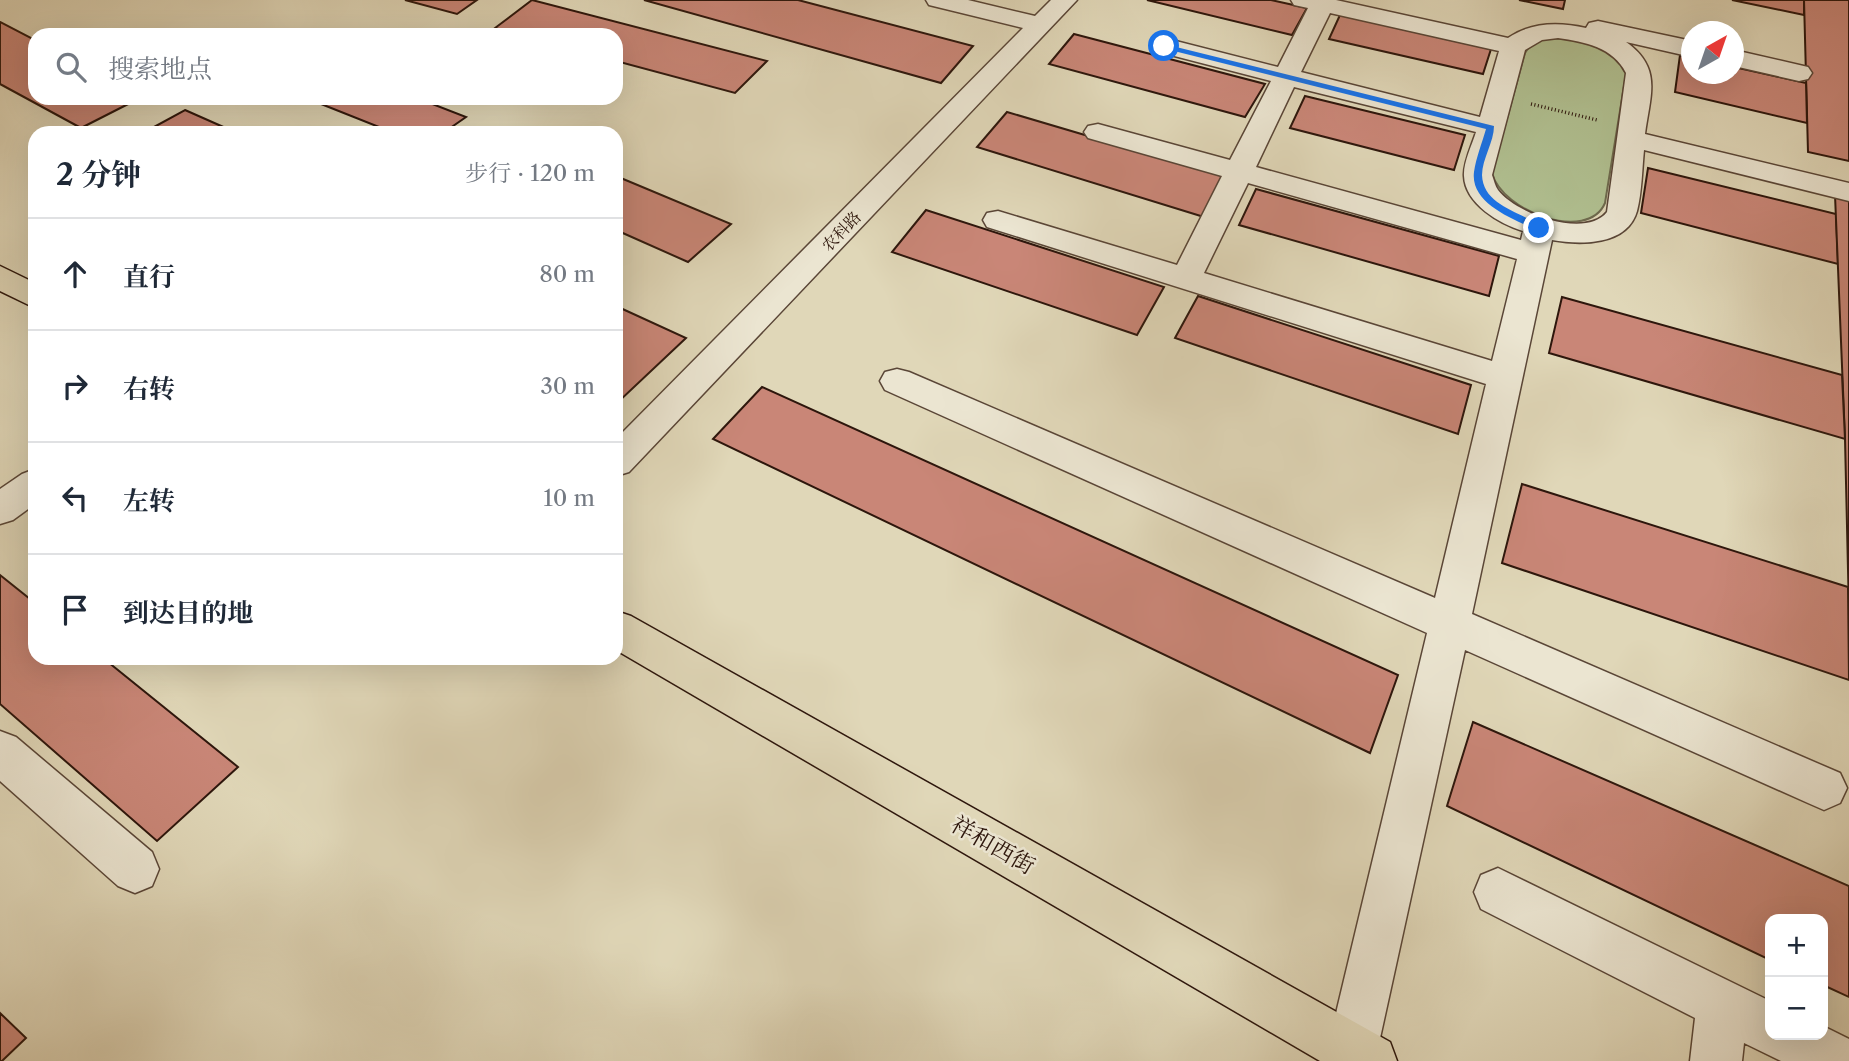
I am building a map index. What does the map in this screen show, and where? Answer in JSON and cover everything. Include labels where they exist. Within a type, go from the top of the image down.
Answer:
[{"type":"main road","points":[[0,277],[28,293]]},
{"type":"main road","name":"祥和西街","points":[[623,633],[1362,1056]]},
{"type":"street","points":[[938,0],[1041,25]]},
{"type":"street","name":"农科路","points":[[623,455],[1065,0]]},
{"type":"street","points":[[1186,278],[1286,76],[1316,1],[1513,47]]},
{"type":"street","points":[[1098,132],[1239,172],[1536,240],[1591,232],[1611,225],[1622,212],[1639,73],[1635,62],[1583,24]]},
{"type":"street","points":[[1536,240],[1485,194],[1478,175],[1513,47],[1523,38],[1537,32],[1583,24],[1681,46]]},
{"type":"street","points":[[1164,46],[1491,128]]},
{"type":"street","points":[[1744,60],[1799,73]]},
{"type":"street","points":[[1633,133],[1849,192]]},
{"type":"street","points":[[998,220],[1506,378]]},
{"type":"street","points":[[1362,1056],[1451,624],[1536,240]]},
{"type":"street","points":[[897,381],[1824,788]]},
{"type":"street","points":[[0,509],[28,489]]},
{"type":"street","points":[[0,752],[135,869]]},
{"type":"street","points":[[1498,892],[1765,1025]]},
{"type":"street","points":[[1716,1061],[1723,1004]]},
{"type":"street","points":[[1795,1040],[1837,1061]]},
{"type":"path","points":[[1500,96],[1633,133]]},
{"type":"green space","points":[[1550,38],[1583,42],[1605,50],[1621,64],[1626,74],[1605,203],[1596,215],[1582,221],[1546,218],[1528,210],[1511,200],[1499,187],[1492,173],[1525,53],[1533,44]]},
{"type":"building","points":[[405,0],[477,0],[457,14]]},
{"type":"building","points":[[532,0],[767,61],[735,93],[623,63],[623,28],[495,28]]},
{"type":"building","points":[[644,0],[798,0],[973,46],[941,83]]},
{"type":"building","points":[[1147,0],[1271,0],[1307,8],[1292,35]]},
{"type":"building","points":[[1519,0],[1565,0],[1563,9]]},
{"type":"building","points":[[1732,0],[1804,0],[1804,15]]},
{"type":"building","points":[[1804,0],[1849,0],[1849,161],[1808,152]]},
{"type":"building","points":[[1340,15],[1491,49],[1483,74],[1329,39]]},
{"type":"building","points":[[0,22],[28,36],[28,99],[0,84]]},
{"type":"building","points":[[1074,34],[1265,84],[1245,117],[1049,64]]},
{"type":"building","points":[[1680,55],[1681,84],[1744,84],[1744,69],[1806,83],[1807,123],[1675,92]]},
{"type":"building","points":[[1305,96],[1465,135],[1454,170],[1290,128]]},
{"type":"building","points":[[39,105],[126,105],[85,126],[77,126]]},
{"type":"building","points":[[324,105],[435,105],[466,117],[453,126],[376,126]]},
{"type":"building","points":[[185,110],[221,126],[156,126]]},
{"type":"building","points":[[1007,112],[1227,177],[1204,217],[977,147]]},
{"type":"building","points":[[1648,168],[1836,214],[1838,264],[1641,213]]},
{"type":"building","points":[[623,179],[731,224],[688,262],[623,233]]},
{"type":"building","points":[[1256,189],[1499,256],[1489,296],[1239,225]]},
{"type":"building","points":[[1835,195],[1849,198],[1849,613],[1845,439]]},
{"type":"building","points":[[926,210],[1164,287],[1137,335],[892,252]]},
{"type":"building","points":[[1198,296],[1471,385],[1458,434],[1175,338]]},
{"type":"building","points":[[1562,297],[1842,375],[1845,439],[1549,353]]},
{"type":"building","points":[[623,309],[686,338],[623,397]]},
{"type":"building","points":[[762,387],[1398,675],[1370,753],[713,439]]},
{"type":"building","points":[[1522,484],[1848,587],[1849,680],[1502,563]]},
{"type":"building","points":[[0,575],[28,597],[28,665],[112,665],[238,767],[157,841],[0,704]]},
{"type":"building","points":[[1473,722],[1849,886],[1849,997],[1828,987],[1828,914],[1765,914],[1765,958],[1447,806]]},
{"type":"building","points":[[0,1013],[26,1038],[2,1061],[0,1061]]},
{"type":"route","points":[[1164,46],[1491,128],[1478,175],[1485,194],[1501,210],[1539,228]]}]
